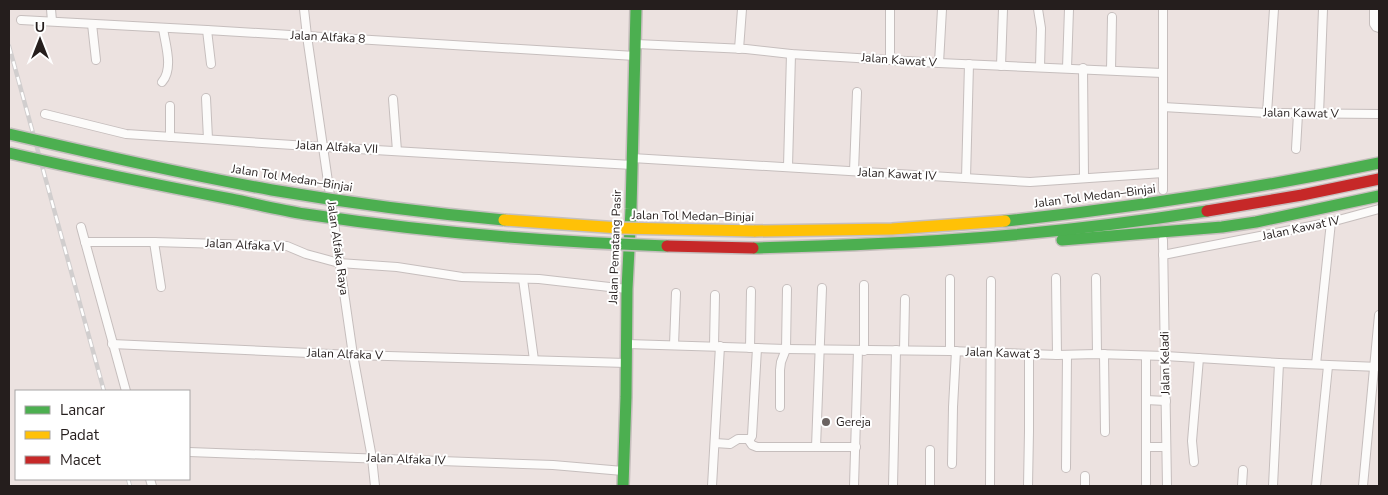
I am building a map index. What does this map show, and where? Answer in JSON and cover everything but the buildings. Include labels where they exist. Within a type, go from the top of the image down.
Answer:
[{"type":"main road","name":"Jalan Pematang Pasir","points":[[623,486],[636,9]]},
{"type":"main road","name":"Jalan Tol Medan–Binjai","points":[[9,134],[110,158],[212,179],[392,208],[547,224],[705,231],[912,228],[1025,219],[1176,200],[1301,179],[1379,163]]},
{"type":"main road","points":[[9,153],[108,175],[303,213],[456,232],[581,242],[704,248],[937,247],[1091,238],[1213,228],[1256,222],[1379,196]]},
{"type":"main road","points":[[1301,179],[1379,154]]},
{"type":"main road","points":[[827,247],[913,243],[1099,226],[1233,207],[1379,179]]},
{"type":"street","points":[[51,9],[52,22]]},
{"type":"street","name":"Jalan Alfaka Raya","points":[[304,9],[353,355],[376,486]]},
{"type":"street","points":[[739,49],[742,9]]},
{"type":"street","points":[[890,9],[890,60]]},
{"type":"street","points":[[940,63],[942,9]]},
{"type":"street","points":[[1001,66],[1003,9]]},
{"type":"street","points":[[1038,9],[1042,28],[1040,67]]},
{"type":"street","points":[[1067,68],[1069,9]]},
{"type":"street","points":[[1163,9],[1163,190]]},
{"type":"street","points":[[1267,113],[1274,9]]},
{"type":"street","points":[[1319,114],[1324,9]]},
{"type":"street","points":[[1374,9],[1374,24],[1379,28]]},
{"type":"street","points":[[1111,70],[1112,17]]},
{"type":"street","name":"Jalan Alfaka 8","points":[[21,20],[307,36],[635,50]]},
{"type":"street","points":[[92,24],[96,60]]},
{"type":"street","points":[[162,28],[168,61],[168,70],[162,82]]},
{"type":"street","points":[[207,30],[211,64]]},
{"type":"street","name":"Jalan Kawat V","points":[[635,50],[746,49],[791,54],[940,63],[1162,73]]},
{"type":"street","points":[[788,166],[791,54]]},
{"type":"street","points":[[966,178],[969,64]]},
{"type":"street","points":[[1083,68],[1084,177]]},
{"type":"street","points":[[854,171],[857,92]]},
{"type":"street","points":[[206,98],[208,139]]},
{"type":"street","points":[[393,100],[397,151]]},
{"type":"street","points":[[170,106],[170,137]]},
{"type":"street","name":"Jalan Kawat V","points":[[1164,108],[1298,114],[1379,114]]},
{"type":"street","name":"Jalan Alfaka VII","points":[[45,114],[126,134],[397,151],[632,161]]},
{"type":"street","points":[[1296,149],[1298,114]]},
{"type":"street","name":"Jalan Kawat IV","points":[[632,161],[788,166],[1030,182],[1163,173]]},
{"type":"street","name":"Jalan Kawat IV","points":[[1163,256],[1332,222],[1379,209]]},
{"type":"street","points":[[1316,364],[1332,222]]},
{"type":"street","points":[[81,227],[126,390]]},
{"type":"street","name":"Jalan Keladi","points":[[1163,240],[1166,486]]},
{"type":"street","name":"Jalan Alfaka VI","points":[[85,242],[287,246],[306,254],[340,263],[397,267],[462,277],[539,279],[627,289]]},
{"type":"street","points":[[154,242],[161,287]]},
{"type":"street","points":[[1056,278],[1057,355]]},
{"type":"street","points":[[1096,278],[1105,432]]},
{"type":"street","points":[[522,279],[534,360]]},
{"type":"street","points":[[950,279],[953,351],[952,464]]},
{"type":"street","points":[[990,486],[991,281]]},
{"type":"street","points":[[854,486],[864,285]]},
{"type":"street","points":[[816,447],[822,288]]},
{"type":"street","points":[[780,407],[780,370],[786,349],[788,289]]},
{"type":"street","points":[[715,443],[730,444],[738,439],[748,439],[752,436],[753,348],[751,291]]},
{"type":"street","points":[[674,345],[676,293]]},
{"type":"street","points":[[712,486],[715,443],[716,295]]},
{"type":"street","points":[[893,486],[900,350],[905,299]]},
{"type":"street","points":[[1363,486],[1376,367],[1379,315]]},
{"type":"street","name":"Jalan Alfaka V","points":[[112,344],[353,355],[626,363]]},
{"type":"street","name":"Jalan Kawat 3","points":[[626,344],[1057,355],[1101,354],[1376,367]]},
{"type":"street","points":[[1028,486],[1030,431],[1029,354]]},
{"type":"street","points":[[1066,468],[1067,355]]},
{"type":"street","points":[[1146,356],[1146,484]]},
{"type":"street","points":[[1194,462],[1192,441],[1199,358]]},
{"type":"street","points":[[1273,486],[1279,363]]},
{"type":"street","points":[[1316,486],[1328,366]]},
{"type":"street","points":[[1146,400],[1166,401]]},
{"type":"street","points":[[748,439],[752,445],[757,447],[856,447]]},
{"type":"street","points":[[1146,447],[1166,447]]},
{"type":"street","points":[[930,450],[930,486]]},
{"type":"street","name":"Jalan Alfaka IV","points":[[190,452],[553,464],[623,470]]},
{"type":"street","points":[[1242,486],[1243,470]]},
{"type":"street","points":[[1085,476],[1085,486]]},
{"type":"railway","points":[[9,46],[104,390]]},
{"type":"railway","points":[[128,480],[130,486]]},
{"type":"traffic: fast","points":[[623,486],[636,9]]},
{"type":"traffic: fast","points":[[9,134],[173,171],[272,190],[388,207],[504,220]]},
{"type":"traffic: fast","points":[[9,153],[305,214],[395,226],[486,235],[576,242],[667,246]]},
{"type":"traffic: fast","points":[[1005,221],[1193,197],[1379,163]]},
{"type":"traffic: fast","points":[[1062,240],[1222,227],[1256,222],[1379,196]]},
{"type":"traffic: fast","points":[[753,248],[871,244],[988,237],[1098,226],[1207,211]]},
{"type":"traffic: slow","points":[[504,220],[620,228],[754,231]]},
{"type":"traffic: slow","points":[[754,231],[892,229],[1005,221]]},
{"type":"traffic: jam","points":[[1207,211],[1302,195],[1379,179]]},
{"type":"traffic: jam","points":[[667,246],[753,248]]},
{"type":"place","name":"Gereja","points":[[826,422]]}]
